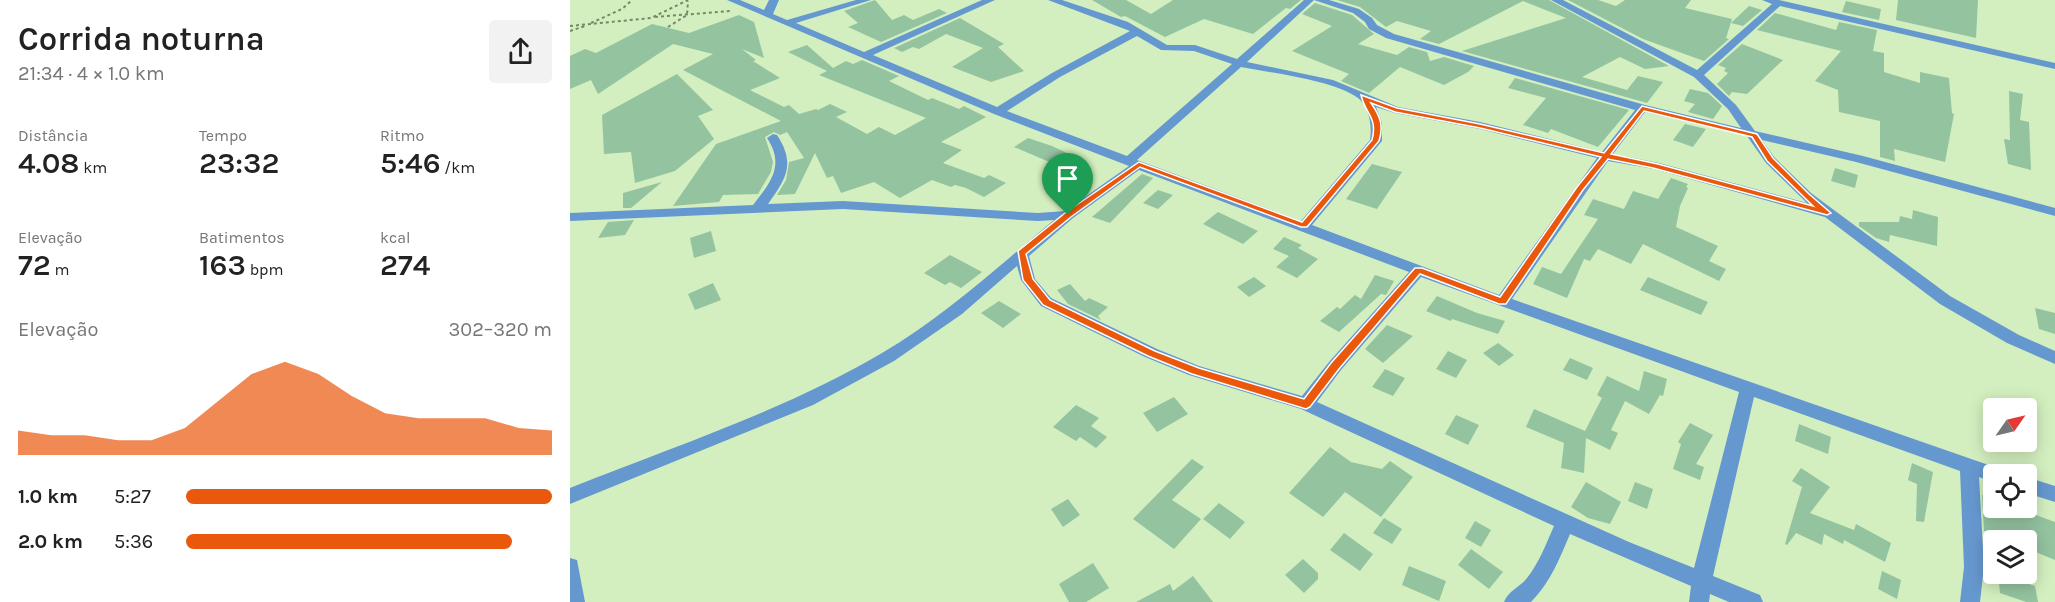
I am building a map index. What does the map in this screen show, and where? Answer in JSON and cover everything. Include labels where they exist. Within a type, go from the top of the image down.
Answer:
[{"type":"street","points":[[732,0],[998,112],[1304,225],[1502,302],[1983,471]]},
{"type":"street","points":[[766,15],[775,0]]},
{"type":"street","points":[[787,23],[866,0]]},
{"type":"street","points":[[865,55],[990,0]]},
{"type":"street","points":[[1053,0],[1102,16],[1165,48],[1195,48],[1239,63],[1329,82],[1395,110],[1480,126],[1655,166],[1827,213]]},
{"type":"street","points":[[570,495],[807,400],[878,363],[957,310],[1021,253],[1134,163],[1239,63],[1310,0]]},
{"type":"street","points":[[1319,0],[1362,14],[1373,27],[1390,36],[1642,108],[1859,159],[2055,212]]},
{"type":"street","points":[[1556,0],[1698,75],[1732,107],[1755,135],[1770,160],[1806,196],[1827,213],[1944,300],[2013,339],[2055,358]]},
{"type":"street","points":[[1698,75],[1728,47],[1748,33],[1773,1],[2055,66]]},
{"type":"street","points":[[998,112],[1065,69],[1136,32]]},
{"type":"street","points":[[1304,225],[1376,141],[1378,129],[1376,117],[1364,97]]},
{"type":"street","points":[[1502,302],[1580,189],[1642,108]]},
{"type":"street","points":[[757,209],[783,171],[781,151],[773,138]]},
{"type":"street","points":[[570,217],[843,205],[1038,217],[1068,215]]},
{"type":"street","points":[[1021,253],[1028,280],[1046,302],[1162,358],[1196,371],[1306,404],[1565,523],[1753,602]]},
{"type":"street","points":[[1306,404],[1335,366],[1419,270]]},
{"type":"street","points":[[1700,602],[1705,559],[1748,389]]},
{"type":"street","points":[[1969,467],[1974,567],[1971,602]]},
{"type":"street","points":[[2037,488],[2055,494]]},
{"type":"street","points":[[1514,602],[1525,596],[1538,581],[1565,523]]},
{"type":"street","points":[[570,567],[575,602]]},
{"type":"path","points":[[570,31],[622,9],[632,0]]},
{"type":"path","points":[[651,18],[688,1],[687,15]]},
{"type":"path","points":[[570,26],[625,19],[722,13],[750,8]]},
{"type":"path","points":[[668,27],[687,15]]},
{"type":"building","points":[[875,0],[892,20],[904,15],[913,20],[939,9],[947,13],[881,42],[848,27],[858,23],[844,11]]},
{"type":"building","points":[[1092,0],[1126,0],[1151,14],[1173,0],[1301,0],[1290,9],[1286,8],[1253,34],[1204,19],[1165,37],[1125,16],[1121,17]]},
{"type":"building","points":[[1337,0],[1549,0],[1669,66],[1645,69],[1620,57],[1582,77],[1627,90],[1638,76],[1663,82],[1647,103],[1462,51],[1566,18],[1523,1],[1439,44],[1420,39],[1431,31],[1397,21],[1386,27],[1360,7]]},
{"type":"building","points":[[1568,0],[1598,0],[1616,6],[1625,0],[1691,0],[1685,8],[1732,19],[1726,38],[1729,39],[1704,61],[1643,39]]},
{"type":"building","points":[[1898,0],[1978,0],[1976,38],[1896,20]]},
{"type":"building","points":[[1846,1],[1881,9],[1879,20],[1842,12]]},
{"type":"building","points":[[1315,3],[1352,15],[1374,34],[1358,44],[1397,55],[1409,47],[1427,52],[1430,61],[1444,57],[1474,66],[1468,72],[1444,85],[1400,67],[1369,93],[1341,81],[1349,74],[1292,51],[1332,26],[1302,14]]},
{"type":"building","points":[[1749,6],[1762,10],[1743,26],[1731,23]]},
{"type":"building","points":[[1775,13],[1836,30],[1839,22],[1877,30],[1873,51],[1884,53],[1884,72],[1920,83],[1920,72],[1949,78],[1952,113],[1954,114],[1945,162],[1894,149],[1895,161],[1880,157],[1880,121],[1839,112],[1838,90],[1815,81],[1841,51],[1757,30]]},
{"type":"building","points":[[739,15],[754,22],[764,58],[742,49],[756,60],[753,61],[780,78],[750,90],[784,107],[789,105],[799,114],[818,110],[830,104],[847,112],[836,117],[867,134],[879,127],[895,135],[926,118],[819,75],[827,71],[788,52],[807,45],[833,68],[846,61],[853,64],[862,60],[899,76],[889,81],[928,100],[932,98],[959,109],[964,106],[986,117],[941,142],[962,150],[943,163],[984,178],[989,175],[1006,183],[984,197],[966,188],[955,185],[951,187],[932,180],[900,198],[874,182],[841,193],[833,176],[827,178],[815,153],[795,194],[777,195],[786,180],[789,162],[804,158],[787,132],[780,135],[774,132],[765,137],[773,162],[771,172],[758,194],[723,195],[719,202],[673,206],[716,144],[781,121],[683,70],[713,54],[673,44],[598,94],[591,80],[570,89],[570,56],[585,49],[596,53],[652,24],[689,33]]},
{"type":"building","points":[[960,18],[1004,44],[998,47],[1024,71],[991,82],[952,67],[983,48],[946,34],[919,49],[913,47],[902,52],[894,48]]},
{"type":"building","points":[[1742,44],[1783,60],[1747,94],[1732,92],[1729,96],[1717,84],[1728,73],[1724,71],[1726,68],[1718,65]]},
{"type":"building","points":[[677,74],[713,110],[698,116],[714,139],[675,171],[635,183],[631,152],[604,154],[602,115]]},
{"type":"building","points":[[1515,78],[1629,110],[1598,147],[1551,129],[1548,133],[1523,125],[1546,98],[1508,88]]},
{"type":"building","points":[[1690,89],[1708,93],[1722,106],[1713,119],[1688,112],[1695,104],[1684,101]]},
{"type":"building","points":[[2009,91],[2023,94],[2020,120],[2029,122],[2031,170],[2008,164],[2004,139],[2010,140]]},
{"type":"building","points":[[1685,124],[1706,129],[1693,147],[1673,140]]},
{"type":"building","points":[[1028,138],[1075,157],[1061,167],[1014,147]]},
{"type":"building","points":[[1372,164],[1402,172],[1377,209],[1346,199]]},
{"type":"building","points":[[1835,168],[1858,175],[1855,188],[1831,181]]},
{"type":"building","points":[[1142,174],[1153,178],[1110,223],[1092,217]]},
{"type":"building","points":[[1671,178],[1688,184],[1676,227],[1718,246],[1709,261],[1726,269],[1719,281],[1643,244],[1631,264],[1598,249],[1590,261],[1584,259],[1567,298],[1533,284],[1542,267],[1561,274],[1598,219],[1584,215],[1593,199],[1624,209],[1633,191],[1658,199]]},
{"type":"building","points":[[662,182],[631,208],[623,208],[623,193]]},
{"type":"building","points":[[1158,190],[1173,195],[1158,209],[1143,203]]},
{"type":"building","points":[[1913,210],[1938,217],[1937,246],[1890,235],[1889,242],[1876,238],[1859,226],[1859,222],[1899,222],[1900,216],[1912,219]]},
{"type":"building","points":[[1218,212],[1258,231],[1243,244],[1203,224]]},
{"type":"building","points":[[634,220],[625,235],[598,238],[608,222]]},
{"type":"building","points":[[711,231],[716,251],[694,258],[690,238]]},
{"type":"building","points":[[1284,237],[1302,245],[1298,248],[1318,259],[1297,278],[1276,267],[1289,256],[1273,249]]},
{"type":"building","points":[[950,255],[982,272],[961,288],[950,282],[945,285],[924,273]]},
{"type":"building","points":[[1375,275],[1394,281],[1386,295],[1381,294],[1339,332],[1320,321],[1337,307],[1340,309],[1355,295],[1361,299]]},
{"type":"building","points":[[1254,277],[1266,286],[1249,297],[1237,287]]},
{"type":"building","points":[[1648,277],[1708,302],[1701,315],[1640,290]]},
{"type":"building","points":[[713,283],[721,300],[695,310],[688,294]]},
{"type":"building","points":[[1070,284],[1085,301],[1089,298],[1108,307],[1098,316],[1101,320],[1068,304],[1057,290]]},
{"type":"building","points":[[1437,296],[1477,313],[1505,321],[1498,334],[1452,319],[1451,321],[1426,311]]},
{"type":"building","points":[[999,301],[1021,314],[1003,328],[981,313]]},
{"type":"building","points":[[2035,308],[2055,313],[2055,334],[2039,329]]},
{"type":"building","points":[[1387,325],[1413,336],[1383,363],[1365,349]]},
{"type":"building","points":[[1498,343],[1514,355],[1499,366],[1483,353]]},
{"type":"building","points":[[1448,351],[1467,360],[1456,378],[1436,369]]},
{"type":"building","points":[[1570,358],[1593,368],[1587,380],[1563,370]]},
{"type":"building","points":[[1385,369],[1405,378],[1393,396],[1372,387]]},
{"type":"building","points":[[1644,371],[1667,379],[1663,396],[1660,395],[1649,414],[1625,401],[1611,430],[1618,433],[1610,450],[1586,438],[1584,473],[1561,468],[1564,443],[1526,427],[1534,409],[1585,431],[1602,398],[1597,395],[1607,376],[1639,391]]},
{"type":"building","points":[[1174,397],[1188,414],[1157,432],[1143,413]]},
{"type":"building","points":[[1076,405],[1099,418],[1091,426],[1107,437],[1096,448],[1080,437],[1076,441],[1053,427]]},
{"type":"building","points":[[1456,415],[1479,425],[1468,445],[1445,434]]},
{"type":"building","points":[[1690,423],[1713,435],[1696,464],[1704,467],[1700,480],[1673,469],[1681,444],[1678,442]]},
{"type":"building","points":[[1799,424],[1831,437],[1828,454],[1795,441]]},
{"type":"building","points":[[1330,447],[1351,462],[1382,469],[1390,461],[1413,477],[1381,517],[1345,492],[1323,517],[1289,493]]},
{"type":"building","points":[[1192,459],[1204,467],[1172,500],[1201,519],[1174,549],[1133,519]]},
{"type":"building","points":[[1912,463],[1933,472],[1924,522],[1916,521],[1917,484],[1908,480]]},
{"type":"building","points":[[1801,468],[1830,487],[1810,513],[1854,530],[1856,524],[1891,543],[1885,562],[1844,540],[1843,544],[1824,534],[1822,545],[1796,533],[1787,545],[1785,544],[1802,487],[1792,481]]},
{"type":"building","points":[[1586,482],[1621,502],[1610,524],[1588,518],[1571,507]]},
{"type":"building","points":[[1635,482],[1653,489],[1647,509],[1628,501]]},
{"type":"building","points":[[1068,499],[1080,515],[1063,527],[1051,509]]},
{"type":"building","points":[[1219,503],[1245,522],[1230,539],[1203,519]]},
{"type":"building","points":[[2037,515],[2055,522],[2055,560],[2037,553],[2037,530],[1984,530],[1983,518],[2037,518]]},
{"type":"building","points":[[1384,518],[1402,529],[1392,544],[1373,533]]},
{"type":"building","points":[[1475,521],[1491,530],[1481,547],[1465,538]]},
{"type":"building","points":[[1344,533],[1373,554],[1360,571],[1330,550]]},
{"type":"building","points":[[1471,549],[1503,572],[1489,589],[1458,565]]},
{"type":"building","points":[[1303,559],[1318,573],[1318,579],[1304,593],[1285,575]]},
{"type":"building","points":[[1093,563],[1109,588],[1086,602],[1069,602],[1059,584]]},
{"type":"building","points":[[1409,566],[1446,581],[1439,601],[1402,585]]},
{"type":"building","points":[[1882,571],[1901,580],[1897,599],[1878,589]]},
{"type":"building","points":[[1193,576],[1213,602],[1136,602],[1170,584],[1173,591]]},
{"type":"building","points":[[1999,584],[2029,584],[2035,586],[2038,602],[2026,602],[2000,593]]},
{"type":"route","points":[[1068,215],[1021,253],[1028,280],[1046,302],[1151,353],[1196,371],[1306,404],[1335,366],[1419,270],[1502,302],[1580,189],[1606,156],[1642,108],[1755,135],[1770,160],[1806,196],[1827,213],[1628,159],[1606,156],[1588,153],[1480,126],[1395,110],[1364,97],[1376,117],[1378,129],[1376,141],[1304,225],[1139,164],[1068,215]]}]
